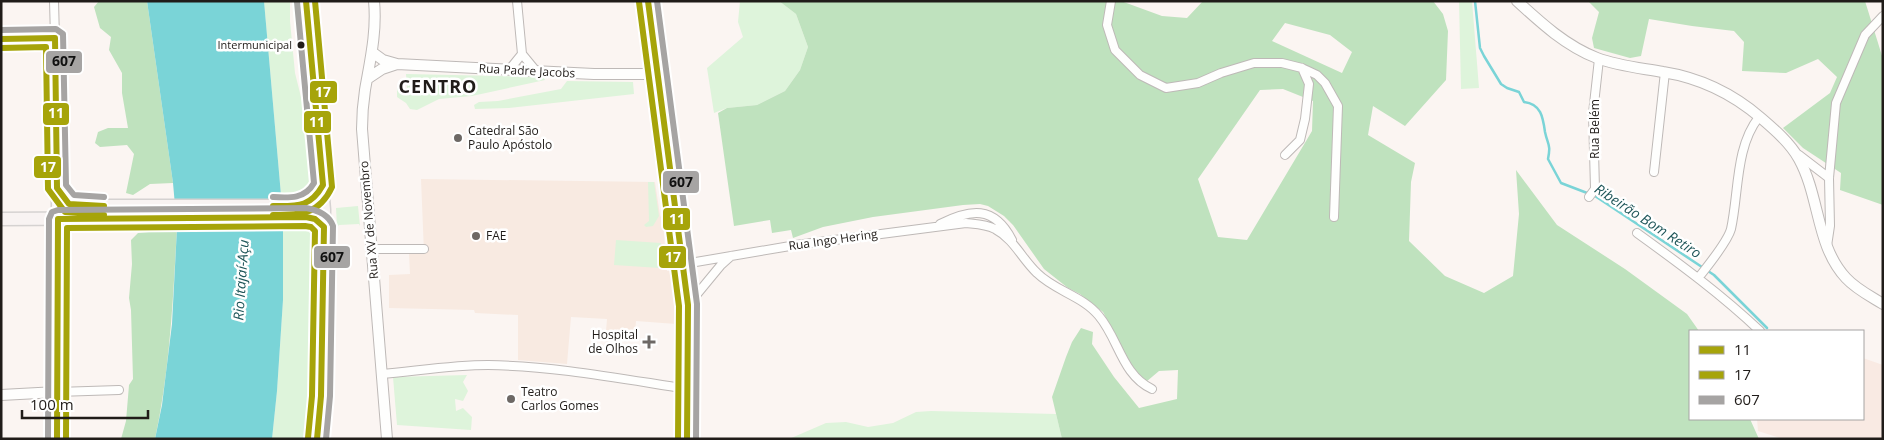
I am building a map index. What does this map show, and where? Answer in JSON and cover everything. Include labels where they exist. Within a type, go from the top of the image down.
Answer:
[{"type":"main road","points":[[306,1],[323,185],[321,386],[317,439]]},
{"type":"main road","points":[[648,1],[688,306],[687,439]]},
{"type":"main road","points":[[1,39],[55,38],[58,218],[57,439]]},
{"type":"main road","points":[[304,212],[323,185]]},
{"type":"main road","points":[[57,188],[69,204],[139,212]]},
{"type":"main road","points":[[1,219],[58,218],[139,212],[304,212],[324,227]]},
{"type":"street","points":[[54,1],[55,38]]},
{"type":"street","name":"Rua XV de Novembro","points":[[374,1],[376,16],[362,129],[387,439]]},
{"type":"street","points":[[517,1],[522,54],[536,71]]},
{"type":"street","points":[[1111,1],[1107,25],[1115,50],[1140,75],[1166,88],[1198,84],[1222,73],[1254,63],[1282,64],[1302,68],[1317,75],[1325,83],[1338,106],[1334,217]]},
{"type":"street","points":[[1517,1],[1564,40],[1587,54],[1599,59],[1665,72],[1717,87],[1759,116],[1793,149],[1829,178]]},
{"type":"street","points":[[1827,246],[1830,226],[1829,178],[1836,103],[1865,35],[1883,16]]},
{"type":"street","name":"Rua Padre Jacobs","points":[[372,52],[383,60],[397,64],[509,70],[658,74]]},
{"type":"street","points":[[509,70],[522,54]]},
{"type":"street","name":"Rua Belém","points":[[1589,197],[1596,189],[1592,113],[1599,59]]},
{"type":"street","name":"Rua Padre Jacobs","points":[[367,78],[382,69],[397,64]]},
{"type":"street","points":[[1285,155],[1300,140],[1305,119],[1309,84],[1302,68]]},
{"type":"street","points":[[1654,172],[1665,72]]},
{"type":"street","points":[[1703,272],[1731,229],[1743,155],[1751,127],[1759,116]]},
{"type":"street","points":[[1793,149],[1808,178],[1832,259],[1846,278],[1855,286],[1883,304]]},
{"type":"street","name":"Rua Ingo Hering","points":[[684,264],[796,244],[966,223],[986,225],[997,229],[1016,246],[1036,273],[1092,308],[1107,327],[1132,373],[1140,383],[1152,389]]},
{"type":"street","points":[[1637,233],[1703,272],[1731,304],[1759,330]]},
{"type":"street","points":[[371,249],[424,249]]},
{"type":"street","points":[[688,306],[721,265],[733,255]]},
{"type":"street","points":[[381,374],[476,365],[507,366],[543,368],[688,389]]},
{"type":"street","points":[[1,395],[119,390]]},
{"type":"shaded area","points":[[421,179],[655,182],[660,215],[663,222],[667,271],[673,271],[676,324],[636,321],[635,333],[606,331],[607,319],[571,317],[567,364],[518,360],[518,315],[475,313],[474,310],[389,308],[389,275],[410,274],[409,253],[424,253]]},
{"type":"shaded area","points":[[1864,358],[1883,365],[1883,439],[1783,439],[1758,431],[1757,420],[1864,420]]},
{"type":"green space","points":[[99,1],[147,1],[173,183],[150,184],[133,195],[126,193],[134,154],[127,145],[100,147],[95,143],[98,132],[108,128],[128,128],[122,93],[122,73],[109,50],[111,37],[100,28],[94,7]]},
{"type":"green space","points":[[264,1],[290,1],[295,73],[304,109],[313,188],[313,229],[316,242],[311,406],[307,439],[272,439],[283,300],[283,218]]},
{"type":"green space","points":[[740,1],[779,1],[796,14],[808,47],[800,70],[785,91],[757,105],[727,108],[714,113],[707,68],[743,37],[738,22]]},
{"type":"green space","points":[[779,1],[1121,1],[1162,16],[1187,18],[1203,1],[1433,1],[1443,14],[1448,31],[1446,80],[1405,126],[1373,106],[1368,135],[1415,163],[1411,182],[1409,241],[1445,276],[1484,293],[1513,276],[1519,214],[1516,170],[1557,225],[1625,269],[1687,314],[1698,330],[1689,330],[1689,420],[1750,420],[1759,439],[1062,439],[1052,397],[1072,342],[1081,328],[1093,332],[1092,344],[1114,377],[1139,408],[1177,399],[1178,370],[1159,371],[1146,382],[1134,371],[1103,312],[1044,269],[1013,225],[1004,216],[988,206],[980,204],[963,205],[873,217],[823,227],[793,238],[791,230],[772,233],[770,220],[734,226],[718,113],[727,108],[757,105],[785,91],[800,70],[808,47],[796,14]],"holes":[[[1285,23],[1330,35],[1352,52],[1342,73],[1272,41]],[[1283,89],[1313,101],[1312,131],[1247,240],[1218,237],[1198,179],[1260,90]]]},
{"type":"green space","points":[[1459,1],[1472,1],[1479,88],[1461,89]]},
{"type":"green space","points":[[1588,1],[1865,1],[1883,59],[1883,205],[1840,190],[1841,173],[1803,148],[1783,128],[1830,93],[1837,77],[1818,59],[1786,73],[1742,71],[1744,42],[1734,31],[1649,19],[1641,56],[1630,58],[1594,48],[1592,38],[1599,12]]},
{"type":"green space","points":[[406,74],[539,77],[545,80],[472,96],[439,99],[417,110],[410,109],[406,103],[397,97],[397,88],[407,88]]},
{"type":"green space","points":[[567,81],[633,82],[634,94],[509,108],[475,109],[474,105],[479,102],[498,101],[561,89]]},
{"type":"green space","points":[[648,182],[654,182],[659,216],[653,226],[646,227],[644,225],[649,221]]},
{"type":"green space","points":[[358,206],[360,226],[359,224],[339,225],[337,227],[336,208]]},
{"type":"green space","points":[[153,225],[177,228],[170,334],[160,413],[155,439],[121,439],[126,421],[129,385],[133,379],[129,298],[132,264],[131,240],[138,233],[149,232]]},
{"type":"green space","points":[[616,240],[661,243],[660,268],[614,265]]},
{"type":"green space","points":[[467,375],[463,382],[468,391],[463,401],[455,399],[456,411],[463,408],[472,417],[471,430],[397,425],[393,377]]},
{"type":"green space","points":[[916,412],[1056,414],[1062,439],[789,439],[826,423],[846,422],[868,427],[893,423]]},
{"type":"water","name":"Rio Itajaí-Açu","points":[[147,1],[264,1],[283,218],[283,300],[272,439],[155,439],[162,405],[172,324],[177,228],[173,183]]},
{"type":"waterway","name":"Ribeirão Bom Retiro","points":[[1475,1],[1480,48],[1501,84],[1519,92],[1524,102],[1538,108],[1549,148],[1548,159],[1561,183],[1595,196],[1714,275],[1767,328]]},
{"type":"transit line","name":"11","points":[[273,206],[296,205],[308,202],[318,193],[323,185],[306,1]]},
{"type":"transit line","name":"17","points":[[273,215],[292,215],[308,212],[321,203],[332,187],[315,1]]},
{"type":"transit line","name":"11","points":[[648,1],[688,305],[687,439]]},
{"type":"transit line","name":"607","points":[[657,1],[697,304],[696,439]]},
{"type":"transit line","name":"607","points":[[273,197],[302,195],[314,183],[297,2]]},
{"type":"transit line","name":"17","points":[[639,2],[679,306],[678,439]]},
{"type":"transit line","name":"607","points":[[1,30],[56,29],[63,34],[66,185],[74,195],[104,197]]},
{"type":"transit line","name":"11","points":[[1,39],[55,38],[57,188],[69,204],[104,206]]},
{"type":"transit line","name":"17","points":[[1,48],[46,47],[48,189],[65,212],[104,215]]},
{"type":"transit line","name":"607","points":[[48,439],[49,219],[52,212],[58,210],[306,208],[322,214],[329,219],[333,226],[330,396],[326,439]]},
{"type":"transit line","name":"11","points":[[57,439],[58,219],[306,217],[315,219],[324,227],[321,396],[317,439]]},
{"type":"transit line","name":"17","points":[[66,439],[67,228],[305,226],[311,227],[315,231],[312,396],[308,438]]},
{"type":"place","name":"Intermunicipal","points":[[301,45]]},
{"type":"place","name":"Catedral São Paulo Apóstolo","points":[[458,138]]},
{"type":"place","name":"FAE","points":[[476,236]]},
{"type":"place","name":"Hospital de Olhos","points":[[649,342]]},
{"type":"place","name":"Teatro Carlos Gomes","points":[[511,399]]},
{"type":"district","name":"CENTRO","points":[[438,87]]}]
